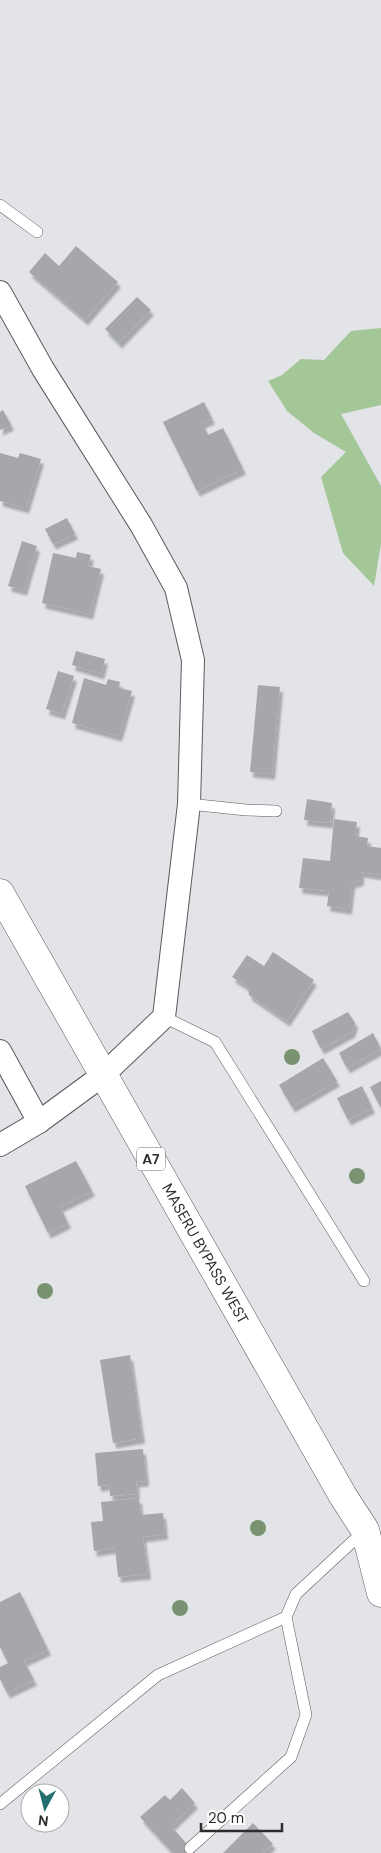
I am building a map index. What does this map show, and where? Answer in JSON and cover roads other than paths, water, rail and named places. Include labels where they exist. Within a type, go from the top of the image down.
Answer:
[{"type":"main road","name":"MASERU BYPASS WEST","points":[[0,893],[343,1496],[365,1530],[381,1593]]},
{"type":"street","points":[[0,292],[43,369],[140,525],[176,588],[194,660],[189,804],[164,1017],[103,1075],[39,1122],[0,1145]]},
{"type":"street","points":[[0,1051],[39,1122]]},
{"type":"lane","points":[[0,205],[37,232]]},
{"type":"lane","points":[[189,804],[276,811]]},
{"type":"lane","points":[[164,1017],[215,1042],[364,1281]]},
{"type":"lane","points":[[190,1848],[291,1757],[306,1715],[286,1616],[296,1594],[365,1530]]},
{"type":"lane","points":[[0,1804],[158,1675],[286,1616]]}]
